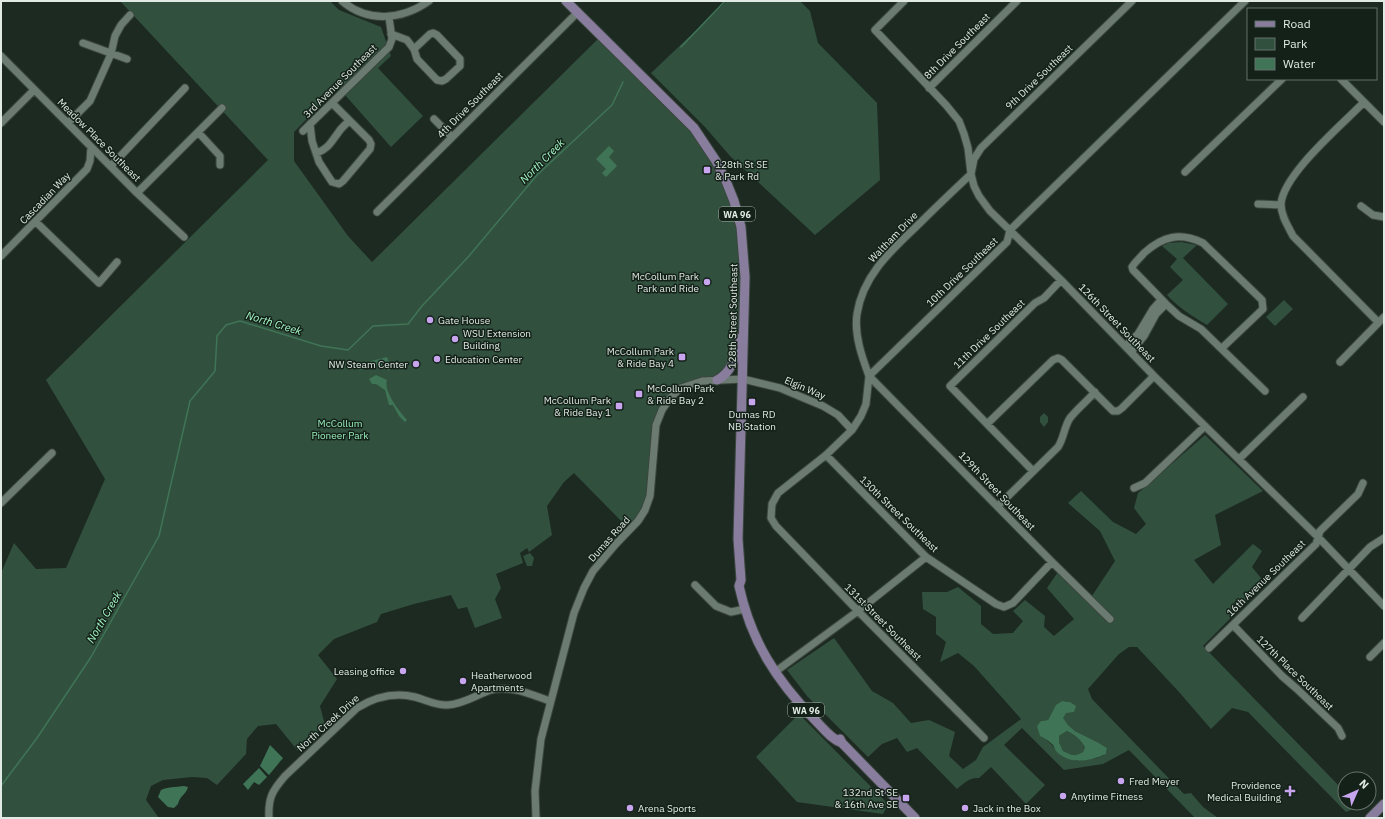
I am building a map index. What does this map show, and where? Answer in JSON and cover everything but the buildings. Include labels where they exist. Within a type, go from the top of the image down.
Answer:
[{"type":"main road","name":"128th Street Southeast","points":[[566,1],[688,121],[706,144],[726,181],[734,201],[741,227],[745,277],[738,539],[741,580]]},
{"type":"main road","points":[[717,380],[725,375],[732,365],[744,324]]},
{"type":"main road","name":"WA 96","points":[[741,580],[740,586],[745,609],[759,644],[774,672],[810,715],[835,741],[842,743]]},
{"type":"main road","name":"WA 96","points":[[741,580],[745,584],[751,607],[763,640],[779,669],[807,704],[840,736],[842,743],[915,818]]},
{"type":"main road","points":[[1370,818],[1384,804]]},
{"type":"street","points":[[342,1],[358,12],[373,16],[389,17],[415,10],[429,1]]},
{"type":"street","name":"126th Street Southeast","points":[[904,1],[875,30],[959,121],[968,148],[974,186],[990,211],[1061,280],[1154,376],[1318,537],[1384,606]]},
{"type":"street","name":"8th Drive Southeast","points":[[929,88],[1017,1]]},
{"type":"street","name":"9th Drive Southeast","points":[[971,174],[974,159],[981,148],[1132,1]]},
{"type":"street","name":"10th Drive Southeast","points":[[869,376],[1007,242],[1010,230],[1245,1]]},
{"type":"street","name":"4th Drive Southeast","points":[[377,212],[578,12]]},
{"type":"street","points":[[68,123],[90,101],[110,54],[115,36],[121,25],[130,15]]},
{"type":"street","name":"3rd Avenue Southeast","points":[[303,131],[389,47],[392,39],[389,17]]},
{"type":"street","points":[[391,34],[407,40],[414,49],[417,59],[437,80],[442,81],[446,79],[460,66],[460,59],[437,35],[433,33],[414,49]]},
{"type":"street","points":[[83,43],[127,60]]},
{"type":"street","name":"Meadow Place Southeast","points":[[1,56],[137,194],[184,237]]},
{"type":"street","points":[[1185,172],[1281,80]]},
{"type":"street","points":[[1342,80],[1384,122]]},
{"type":"street","points":[[111,166],[185,88]]},
{"type":"street","points":[[1,123],[34,90]]},
{"type":"street","points":[[1364,102],[1297,170],[1287,188],[1281,205],[1286,223],[1293,236],[1378,322]]},
{"type":"street","points":[[310,124],[312,141],[319,162],[332,182],[339,184],[370,149],[370,144],[369,140],[332,103]]},
{"type":"street","points":[[137,194],[222,108]]},
{"type":"street","points":[[434,119],[452,137]]},
{"type":"street","points":[[317,153],[324,151],[338,132],[349,121]]},
{"type":"street","points":[[198,132],[220,156],[220,165]]},
{"type":"street","name":"Cascadian Way","points":[[1,256],[36,222],[87,168],[90,161],[91,147]]},
{"type":"street","name":"Waltham Drive","points":[[869,376],[858,340],[857,315],[861,297],[867,283],[875,269],[888,254],[971,174]]},
{"type":"street","points":[[1258,204],[1281,205]]},
{"type":"street","points":[[1361,206],[1373,215],[1384,217]]},
{"type":"street","points":[[36,222],[99,283],[117,262]]},
{"type":"street","points":[[1222,348],[1263,309],[1262,300],[1203,243],[1184,236],[1163,239],[1153,245],[1135,262],[1132,267],[1135,274],[1163,302],[1180,316],[1201,329],[1265,390]]},
{"type":"street","name":"11th Drive Southeast","points":[[987,424],[950,386],[1035,303],[1044,298],[1061,280]]},
{"type":"street","points":[[1129,349],[1152,310],[1163,302]]},
{"type":"street","points":[[1340,362],[1384,317]]},
{"type":"street","points":[[1033,472],[987,424],[1053,360],[1058,358],[1062,360],[1113,411],[1118,411],[1122,408],[1154,376]]},
{"type":"street","points":[[826,455],[852,430],[860,416],[866,404],[869,376]]},
{"type":"street","name":"129th Street Southeast","points":[[869,376],[1110,619]]},
{"type":"street","name":"Dumas Road","points":[[536,818],[535,790],[541,739],[574,612],[593,571],[638,521],[645,510],[650,496],[656,425],[662,410],[671,397],[681,388],[702,381],[743,379]]},
{"type":"street","name":"Elgin Way","points":[[743,379],[780,388],[822,406],[838,415],[852,430]]},
{"type":"street","points":[[998,506],[1058,447],[1063,440],[1066,425],[1071,417],[1095,392]]},
{"type":"street","points":[[1239,459],[1303,397]]},
{"type":"street","points":[[1134,488],[1145,483],[1205,426]]},
{"type":"street","points":[[1,504],[52,453]]},
{"type":"street","name":"131st Street Southeast","points":[[826,455],[778,493],[772,504],[771,518],[776,526],[858,611],[984,738]]},
{"type":"street","name":"130th Street Southeast","points":[[826,455],[926,557],[996,604],[1004,607],[1013,602],[1052,562]]},
{"type":"street","name":"16th Avenue Southeast","points":[[1209,648],[1316,544],[1320,531],[1358,494],[1363,483]]},
{"type":"street","points":[[1302,618],[1370,547],[1384,538]]},
{"type":"street","points":[[779,669],[858,611],[926,557]]},
{"type":"street","points":[[695,585],[716,606],[731,612],[745,609]]},
{"type":"street","name":"127th Place Southeast","points":[[1233,625],[1282,676],[1338,728],[1342,736]]},
{"type":"street","points":[[1370,657],[1384,643]]},
{"type":"street","name":"North Creek Drive","points":[[269,818],[270,798],[274,788],[357,708],[369,701],[382,696],[396,695],[414,697],[446,705],[460,703],[492,690],[500,689],[511,689],[550,701]]},
{"type":"green space","name":"McCollum Pioneer Park","points":[[120,1],[330,1],[339,10],[381,27],[391,56],[378,68],[423,116],[391,147],[338,87],[294,132],[294,161],[348,236],[372,262],[601,36],[706,144],[741,227],[743,345],[722,375],[702,381],[671,397],[656,425],[650,496],[632,529],[629,525],[627,527],[574,473],[564,482],[547,506],[552,535],[529,552],[527,548],[520,553],[523,563],[496,574],[501,588],[495,599],[502,618],[475,628],[467,607],[458,609],[451,595],[381,614],[377,622],[334,639],[318,655],[337,679],[320,706],[325,725],[298,751],[276,724],[258,726],[247,739],[246,754],[217,785],[207,778],[192,777],[163,780],[151,786],[146,800],[159,818],[1,818],[1,573],[14,543],[36,569],[66,568],[105,479],[46,380],[268,160]]},
{"type":"green space","points":[[727,1],[800,1],[810,11],[818,43],[877,103],[880,180],[815,235],[730,156],[705,127],[651,73]]},
{"type":"green space","points":[[1181,242],[1197,245],[1183,258],[1228,304],[1207,325],[1181,308],[1167,295],[1183,280],[1170,267],[1177,259],[1162,246],[1169,243]]},
{"type":"green space","points":[[1284,300],[1293,309],[1275,326],[1266,317]]},
{"type":"green space","points":[[1044,413],[1048,417],[1048,422],[1044,427],[1040,422],[1040,417]]},
{"type":"green space","points":[[1205,435],[1263,491],[1215,515],[1221,545],[1194,560],[1213,584],[1253,544],[1262,551],[1252,567],[1265,583],[1203,646],[1337,784],[1337,803],[1248,712],[1232,708],[1211,729],[1137,647],[1129,647],[1119,654],[1088,689],[1092,699],[1184,794],[1191,793],[1203,807],[1218,818],[1195,818],[1129,750],[1103,764],[1064,770],[1022,728],[1004,745],[1045,785],[1026,804],[991,767],[979,778],[970,779],[957,789],[917,748],[907,752],[897,738],[882,744],[868,757],[807,696],[787,670],[834,638],[872,691],[893,703],[911,723],[929,720],[955,732],[949,756],[963,769],[976,760],[983,747],[1021,719],[974,666],[958,653],[940,662],[946,642],[936,634],[936,617],[923,609],[922,592],[947,592],[958,587],[981,606],[981,624],[993,634],[1013,633],[1023,621],[1013,611],[1025,600],[1045,616],[1044,627],[1054,636],[1074,619],[1047,588],[1058,572],[1088,602],[1115,561],[1100,531],[1068,503],[1081,491],[1113,522],[1136,534],[1146,524],[1134,508],[1138,493]],"holes":[[[1062,701],[1070,702],[1062,718],[1075,731],[1107,748],[1106,754],[1097,758],[1077,761],[1057,752],[1047,740],[1041,721],[1048,720],[1056,706]]]},
{"type":"green space","points":[[530,553],[534,558],[532,566],[527,566],[523,556]]},
{"type":"green space","points":[[799,714],[888,804],[883,814],[797,802],[756,757]]},
{"type":"green space","points":[[1067,731],[1083,744],[1085,747],[1083,752],[1073,755],[1063,751],[1059,742],[1059,736]]},
{"type":"water","points":[[609,146],[614,151],[609,157],[617,166],[606,177],[602,173],[606,169],[596,159]]},
{"type":"water","points":[[387,357],[390,369],[389,371],[385,366],[381,367],[373,365],[359,370],[357,365],[364,362]]},
{"type":"water","points":[[376,375],[387,380],[387,390],[407,420],[405,422],[399,416],[393,405],[389,405],[385,390],[376,384],[372,384],[369,379]]},
{"type":"water","points":[[1062,701],[1070,702],[1076,706],[1074,712],[1066,713],[1063,718],[1075,731],[1107,748],[1106,754],[1081,761],[1069,759],[1063,757],[1056,751],[1053,745],[1040,736],[1037,726],[1041,721],[1048,720],[1056,705]],"holes":[[[1067,731],[1083,744],[1085,747],[1083,752],[1073,755],[1063,751],[1059,742],[1059,736]]]},
{"type":"water","points":[[270,745],[283,758],[269,775],[260,766]]},
{"type":"water","points":[[259,768],[267,777],[259,785],[254,782],[248,790],[243,784]]},
{"type":"water","points":[[184,786],[188,787],[187,790],[174,808],[168,807],[158,797],[161,790]]},
{"type":"waterway","name":"North Creek","points":[[681,47],[725,1]]},
{"type":"waterway","name":"North Creek","points":[[1,786],[37,738],[91,657],[159,536],[190,401],[215,371],[217,336],[226,325],[240,321],[321,346],[348,350],[373,326],[408,324],[422,306],[469,256],[537,175],[612,105],[623,82]]},
{"type":"place","name":"128th St SE & Park Rd","points":[[707,170]]},
{"type":"place","name":"McCollum Park Park and Ride","points":[[707,282]]},
{"type":"place","name":"Gate House","points":[[430,320]]},
{"type":"place","name":"WSU Extension Building","points":[[455,339]]},
{"type":"place","name":"McCollum Park & Ride Bay 4","points":[[682,357]]},
{"type":"place","name":"Education Center","points":[[437,359]]},
{"type":"place","name":"NW Steam Center","points":[[416,364]]},
{"type":"place","name":"McCollum Park & Ride Bay 2","points":[[639,394]]},
{"type":"place","name":"Dumas RD NB Station","points":[[752,402]]},
{"type":"place","name":"McCollum Park & Ride Bay 1","points":[[619,406]]},
{"type":"place","name":"Leasing office","points":[[403,671]]},
{"type":"place","name":"Heatherwood Apartments","points":[[463,681]]},
{"type":"place","name":"Fred Meyer","points":[[1121,781]]},
{"type":"place","name":"Providence Medical Building","points":[[1290,791]]},
{"type":"place","name":"Anytime Fitness","points":[[1063,796]]},
{"type":"place","name":"132nd St SE & 16th Ave SE","points":[[906,798]]},
{"type":"place","name":"Arena Sports","points":[[630,808]]},
{"type":"place","name":"Jack in the Box","points":[[965,808]]}]
